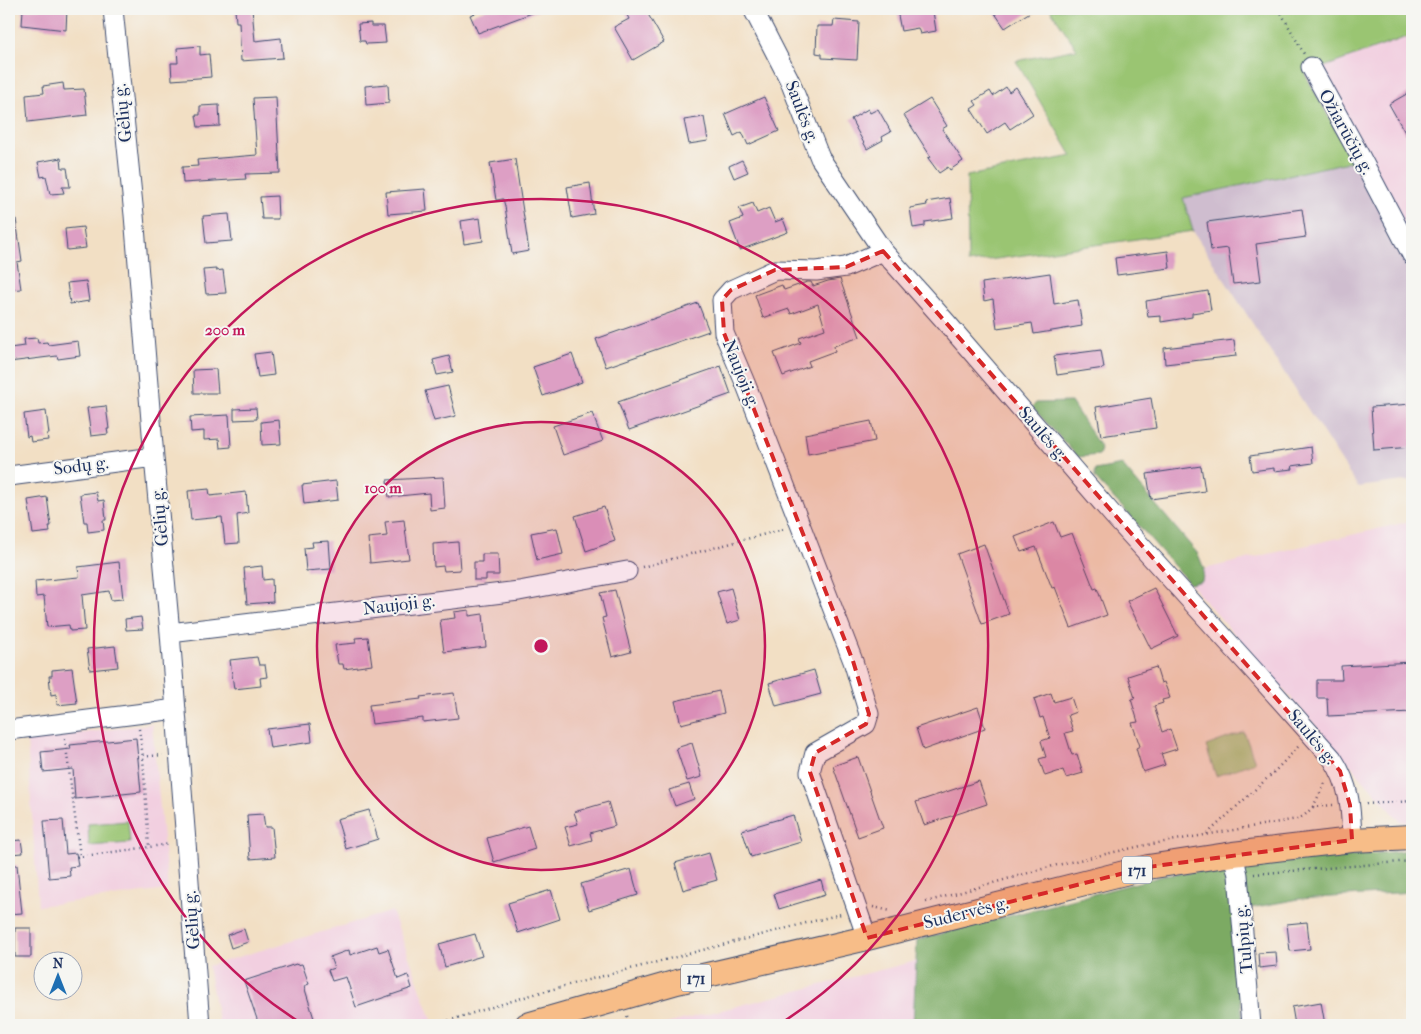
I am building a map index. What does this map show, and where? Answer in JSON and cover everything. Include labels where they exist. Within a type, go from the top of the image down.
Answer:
[{"type":"main road","name":"Sudervės g.","points":[[527,1025],[677,982],[867,938],[1148,867],[1235,864],[1352,840],[1412,836]]},
{"type":"street","name":"Gėlių g.","points":[[113,9],[135,224],[180,753],[200,1025]]},
{"type":"street","name":"Saulės g.","points":[[752,9],[790,79],[820,158],[883,251],[1112,514],[1332,758],[1340,771],[1350,804],[1352,840]]},
{"type":"street","name":"Ožiarūčių g.","points":[[1311,67],[1412,256]]},
{"type":"street","name":"Naujoji g.","points":[[867,938],[810,772],[815,754],[866,724],[869,714],[853,661],[724,333],[722,300],[731,290],[775,270],[816,271],[846,267],[883,251]]},
{"type":"street","name":"Sodų g.","points":[[9,476],[154,457]]},
{"type":"street","name":"Naujoji g.","points":[[170,634],[519,591],[627,571]]},
{"type":"street","points":[[9,730],[176,709]]},
{"type":"street","name":"Tulpių g.","points":[[1235,864],[1251,1025]]},
{"type":"path","points":[[1279,9],[1311,67]]},
{"type":"path","points":[[627,571],[800,524]]},
{"type":"path","points":[[139,725],[149,847]]},
{"type":"path","points":[[1206,835],[1273,773],[1310,734]]},
{"type":"path","points":[[64,735],[78,856],[186,842]]},
{"type":"path","points":[[138,758],[180,753]]},
{"type":"path","points":[[922,903],[1053,866],[1149,844],[1297,820],[1304,816],[1313,806],[1330,773],[1332,758]]},
{"type":"path","points":[[1313,806],[1412,801]]},
{"type":"path","points":[[1235,864],[1412,861]]},
{"type":"path","points":[[434,1025],[538,993],[869,907],[894,911]]},
{"type":"highlighted area","points":[[883,251],[1340,771],[1350,805],[1352,840],[1148,867],[867,938],[810,772],[815,753],[866,724],[869,714],[853,661],[724,333],[722,300],[731,290],[775,270],[846,267]]},
{"type":"shaded area","points":[[1412,35],[1412,268],[1305,74]]},
{"type":"shaded area","points":[[1353,161],[1412,268],[1412,480],[1358,487],[1193,231],[1183,198]]},
{"type":"shaded area","points":[[1412,521],[1412,821],[1401,822],[1190,584],[1202,581],[1204,569]]},
{"type":"shaded area","points":[[152,724],[168,890],[38,906],[27,740]]},
{"type":"shaded area","points":[[392,911],[434,1025],[219,1025],[208,966]]},
{"type":"shaded area","points":[[916,961],[913,1025],[662,1025],[801,990]]},
{"type":"green space","points":[[1050,9],[1412,9],[1412,35],[1305,74],[1353,161],[1183,198],[1193,231],[968,263],[967,176],[1072,156],[1016,61],[1077,49]]},
{"type":"green space","points":[[1071,402],[1101,449],[1099,455],[1078,457],[1032,407],[1036,403]]},
{"type":"green space","points":[[1122,465],[1198,554],[1204,569],[1202,581],[1190,584],[1095,478],[1095,470]]},
{"type":"green space","points":[[1244,732],[1255,762],[1216,776],[1206,746]]},
{"type":"green space","points":[[128,821],[130,843],[89,846],[88,824]]},
{"type":"green space","points":[[1412,850],[1412,892],[1299,899],[1234,911],[1243,1025],[913,1025],[917,940],[1163,876],[1249,865]]},
{"type":"building","points":[[23,9],[67,9],[66,30],[22,25]]},
{"type":"building","points":[[235,9],[252,9],[255,41],[281,38],[283,58],[241,61],[239,22],[236,22]]},
{"type":"building","points":[[487,9],[540,10],[478,33],[470,15]]},
{"type":"building","points":[[624,9],[645,9],[664,42],[633,60],[614,27],[629,19]]},
{"type":"building","points":[[916,9],[916,13],[933,11],[936,31],[920,34],[918,28],[901,31],[897,10]]},
{"type":"building","points":[[992,9],[1035,9],[1005,28]]},
{"type":"building","points":[[834,20],[859,22],[857,60],[822,58],[822,54],[816,53],[817,26],[833,26]]},
{"type":"building","points":[[371,23],[371,26],[384,26],[386,43],[366,44],[365,41],[360,41],[358,24]]},
{"type":"building","points":[[200,46],[200,55],[209,54],[211,77],[172,80],[171,63],[178,63],[177,48]]},
{"type":"building","points":[[63,83],[64,90],[84,89],[87,115],[28,122],[26,95],[44,93],[43,86]]},
{"type":"building","points":[[388,84],[389,103],[366,105],[365,86]]},
{"type":"building","points":[[1006,87],[1009,92],[1016,87],[1033,114],[1010,129],[1005,122],[987,134],[971,109],[977,105],[974,101],[990,91],[993,96]]},
{"type":"building","points":[[1412,91],[1412,145],[1389,104]]},
{"type":"building","points":[[276,97],[280,173],[245,174],[246,179],[183,183],[182,167],[198,166],[197,160],[257,155],[253,98]]},
{"type":"building","points":[[764,97],[779,131],[748,145],[742,132],[734,136],[725,114]]},
{"type":"building","points":[[930,99],[947,126],[942,129],[963,161],[950,170],[948,167],[939,173],[928,158],[931,157],[904,115]]},
{"type":"building","points":[[219,105],[220,126],[198,127],[196,115],[200,115],[200,106]]},
{"type":"building","points":[[868,109],[870,113],[878,109],[891,132],[882,137],[883,140],[867,149],[851,119]]},
{"type":"building","points":[[704,117],[708,141],[689,144],[684,120]]},
{"type":"building","points":[[61,158],[62,168],[67,168],[70,187],[62,187],[64,193],[50,194],[46,176],[41,177],[38,162]]},
{"type":"building","points":[[515,159],[529,251],[512,254],[505,206],[503,199],[496,200],[490,163]]},
{"type":"building","points":[[742,160],[748,172],[734,178],[729,166]]},
{"type":"building","points":[[590,183],[594,214],[572,218],[567,187]]},
{"type":"building","points":[[425,189],[427,211],[388,214],[386,192]]},
{"type":"building","points":[[277,196],[278,219],[262,219],[260,197]]},
{"type":"building","points":[[950,198],[953,218],[925,222],[925,226],[913,228],[910,208],[927,205],[926,202]]},
{"type":"building","points":[[753,203],[757,213],[769,208],[775,222],[783,219],[788,232],[740,250],[730,223],[743,218],[739,208]]},
{"type":"building","points":[[1302,209],[1306,237],[1256,244],[1261,281],[1233,284],[1228,248],[1211,250],[1207,222]]},
{"type":"building","points":[[229,214],[232,241],[206,243],[203,216]]},
{"type":"building","points":[[480,218],[483,241],[464,244],[461,221]]},
{"type":"building","points":[[9,219],[16,219],[22,261],[17,262],[21,289],[9,290]]},
{"type":"building","points":[[83,227],[86,248],[67,250],[65,229]]},
{"type":"building","points":[[1168,251],[1170,268],[1117,275],[1115,258]]},
{"type":"building","points":[[216,269],[216,271],[223,270],[226,293],[206,294],[203,270]]},
{"type":"building","points":[[1050,273],[1054,304],[1078,300],[1082,326],[1034,334],[1032,323],[997,328],[993,299],[984,301],[982,283]]},
{"type":"building","points":[[840,279],[860,337],[834,346],[835,351],[808,361],[810,366],[783,376],[774,353],[801,343],[799,338],[825,329],[818,304],[791,314],[789,309],[763,318],[755,295],[782,285],[784,290],[807,282],[811,282],[813,286]]},
{"type":"building","points":[[86,281],[89,301],[70,304],[67,283]]},
{"type":"building","points":[[1208,291],[1211,310],[1192,313],[1192,317],[1161,322],[1161,316],[1148,317],[1146,301]]},
{"type":"building","points":[[698,303],[709,331],[606,367],[596,339]]},
{"type":"building","points":[[37,338],[38,343],[47,342],[48,345],[78,341],[80,356],[58,359],[57,356],[9,362],[9,348],[25,346],[24,339]]},
{"type":"building","points":[[1234,340],[1236,356],[1165,364],[1164,348]]},
{"type":"building","points":[[1101,350],[1104,368],[1057,375],[1054,356]]},
{"type":"building","points":[[271,352],[274,375],[258,377],[254,354]]},
{"type":"building","points":[[572,354],[582,382],[543,396],[533,367]]},
{"type":"building","points":[[449,356],[453,372],[437,375],[433,360]]},
{"type":"building","points":[[721,366],[731,394],[629,430],[618,402]]},
{"type":"building","points":[[216,369],[218,393],[194,393],[193,370]]},
{"type":"building","points":[[448,386],[456,416],[434,421],[425,391]]},
{"type":"building","points":[[1151,398],[1156,428],[1101,436],[1096,407]]},
{"type":"building","points":[[1412,404],[1412,447],[1374,450],[1371,407]]},
{"type":"building","points":[[106,406],[108,434],[91,436],[87,408]]},
{"type":"building","points":[[256,408],[257,419],[234,420],[234,409]]},
{"type":"building","points":[[46,411],[48,440],[31,442],[30,436],[27,437],[24,414]]},
{"type":"building","points":[[592,413],[603,441],[563,455],[553,426]]},
{"type":"building","points":[[229,415],[231,447],[220,448],[219,439],[204,440],[204,431],[191,432],[190,417]]},
{"type":"building","points":[[279,420],[281,444],[262,445],[261,422]]},
{"type":"building","points":[[871,421],[875,441],[808,454],[805,434]]},
{"type":"building","points":[[1311,447],[1313,463],[1292,466],[1293,469],[1274,471],[1274,468],[1252,471],[1250,456]]},
{"type":"building","points":[[1201,466],[1205,491],[1151,499],[1147,474]]},
{"type":"building","points":[[443,477],[445,508],[430,510],[429,493],[389,497],[387,480]]},
{"type":"building","points":[[336,481],[338,500],[304,504],[302,485]]},
{"type":"building","points":[[209,489],[210,496],[246,492],[248,513],[237,515],[239,543],[225,544],[222,517],[191,520],[188,491]]},
{"type":"building","points":[[96,492],[98,501],[104,500],[106,520],[103,520],[104,530],[88,532],[87,522],[84,522],[80,494]]},
{"type":"building","points":[[47,497],[51,526],[49,526],[50,532],[33,534],[28,500]]},
{"type":"building","points":[[604,507],[615,541],[586,551],[575,516]]},
{"type":"building","points":[[404,520],[409,559],[370,563],[368,538],[387,536],[385,522]]},
{"type":"building","points":[[1054,522],[1060,537],[1072,533],[1094,589],[1097,588],[1107,615],[1071,628],[1055,587],[1052,588],[1036,547],[1021,552],[1015,537]]},
{"type":"building","points":[[557,528],[563,554],[537,560],[531,533]]},
{"type":"building","points":[[329,541],[331,569],[306,571],[304,548],[313,547],[312,542]]},
{"type":"building","points":[[458,542],[460,570],[444,571],[443,566],[434,567],[433,544]]},
{"type":"building","points":[[984,544],[1009,614],[982,624],[957,554]]},
{"type":"building","points":[[482,554],[498,554],[499,575],[486,575],[486,580],[474,580],[474,562],[482,562]]},
{"type":"building","points":[[119,562],[123,599],[111,600],[109,591],[82,595],[85,630],[70,631],[69,625],[47,627],[44,596],[36,597],[35,581],[79,577],[78,567]]},
{"type":"building","points":[[262,566],[263,580],[272,579],[273,602],[247,604],[244,568]]},
{"type":"building","points":[[731,588],[740,620],[727,624],[717,592]]},
{"type":"building","points":[[1154,588],[1178,636],[1151,649],[1127,601]]},
{"type":"building","points":[[615,590],[631,652],[612,657],[602,618],[606,617],[600,593]]},
{"type":"building","points":[[469,610],[469,616],[483,614],[486,647],[444,652],[440,620],[455,618],[454,612]]},
{"type":"building","points":[[141,617],[143,629],[126,630],[125,619]]},
{"type":"building","points":[[368,637],[372,665],[344,669],[343,664],[338,664],[335,645],[356,643],[355,638]]},
{"type":"building","points":[[115,646],[118,667],[90,670],[87,649]]},
{"type":"building","points":[[257,657],[259,665],[265,665],[267,677],[260,678],[261,686],[234,689],[230,660]]},
{"type":"building","points":[[1412,662],[1412,712],[1328,716],[1327,698],[1317,698],[1317,680],[1342,680],[1341,666]]},
{"type":"building","points":[[1156,667],[1161,683],[1164,682],[1170,698],[1162,700],[1163,703],[1154,706],[1162,732],[1170,729],[1177,749],[1161,754],[1165,765],[1143,772],[1136,748],[1140,746],[1132,723],[1138,722],[1131,699],[1135,698],[1128,676]]},
{"type":"building","points":[[72,668],[77,703],[57,705],[56,694],[51,695],[49,676],[52,676],[52,670]]},
{"type":"building","points":[[814,670],[821,694],[776,706],[769,683]]},
{"type":"building","points":[[719,691],[724,713],[681,724],[675,701]]},
{"type":"building","points":[[454,693],[458,718],[423,722],[423,718],[372,724],[369,705]]},
{"type":"building","points":[[1051,693],[1054,702],[1071,697],[1076,712],[1068,715],[1073,731],[1065,733],[1072,755],[1077,754],[1083,773],[1066,778],[1063,770],[1045,776],[1039,759],[1046,757],[1041,741],[1050,738],[1043,717],[1040,718],[1034,699]]},
{"type":"building","points":[[978,707],[985,728],[923,750],[916,728]]},
{"type":"building","points":[[310,724],[312,742],[270,748],[267,729]]},
{"type":"building","points":[[136,738],[141,792],[75,799],[73,769],[43,772],[41,752],[71,749],[70,745]]},
{"type":"building","points":[[692,743],[702,777],[687,781],[676,748]]},
{"type":"building","points":[[858,757],[883,828],[858,837],[833,766]]},
{"type":"building","points":[[979,781],[987,804],[924,825],[916,802]]},
{"type":"building","points":[[689,784],[694,799],[675,806],[669,790]]},
{"type":"building","points":[[608,802],[615,826],[590,833],[592,840],[571,846],[565,827],[578,824],[574,812]]},
{"type":"building","points":[[369,810],[378,839],[346,849],[337,819]]},
{"type":"building","points":[[263,814],[265,827],[272,827],[275,857],[250,859],[247,815]]},
{"type":"building","points":[[793,815],[801,842],[751,857],[742,830]]},
{"type":"building","points":[[63,820],[66,854],[76,853],[78,866],[69,867],[70,876],[49,878],[44,821]]},
{"type":"building","points":[[528,826],[535,849],[494,862],[487,838]]},
{"type":"building","points":[[21,840],[23,853],[9,854],[9,841]]},
{"type":"building","points":[[709,853],[717,880],[683,890],[675,863]]},
{"type":"building","points":[[9,865],[17,865],[22,913],[9,914]]},
{"type":"building","points":[[631,869],[638,895],[589,910],[581,884]]},
{"type":"building","points":[[821,880],[825,895],[779,909],[774,894]]},
{"type":"building","points":[[551,890],[560,919],[518,933],[508,903]]},
{"type":"building","points":[[1307,922],[1310,949],[1290,951],[1287,924]]},
{"type":"building","points":[[15,928],[31,928],[31,957],[15,957]]},
{"type":"building","points":[[244,929],[248,942],[231,948],[227,935]]},
{"type":"building","points":[[475,934],[482,956],[445,967],[439,944]]},
{"type":"building","points":[[377,946],[379,952],[388,949],[398,979],[408,975],[412,988],[356,1007],[346,977],[332,981],[328,970],[334,968],[330,957],[349,950],[350,955]]},
{"type":"building","points":[[1276,952],[1277,966],[1259,968],[1258,953]]},
{"type":"building","points":[[296,964],[302,964],[309,984],[304,986],[316,1025],[259,1025],[244,981]]},
{"type":"building","points":[[1321,1002],[1325,1025],[1295,1025],[1292,1007]]}]
